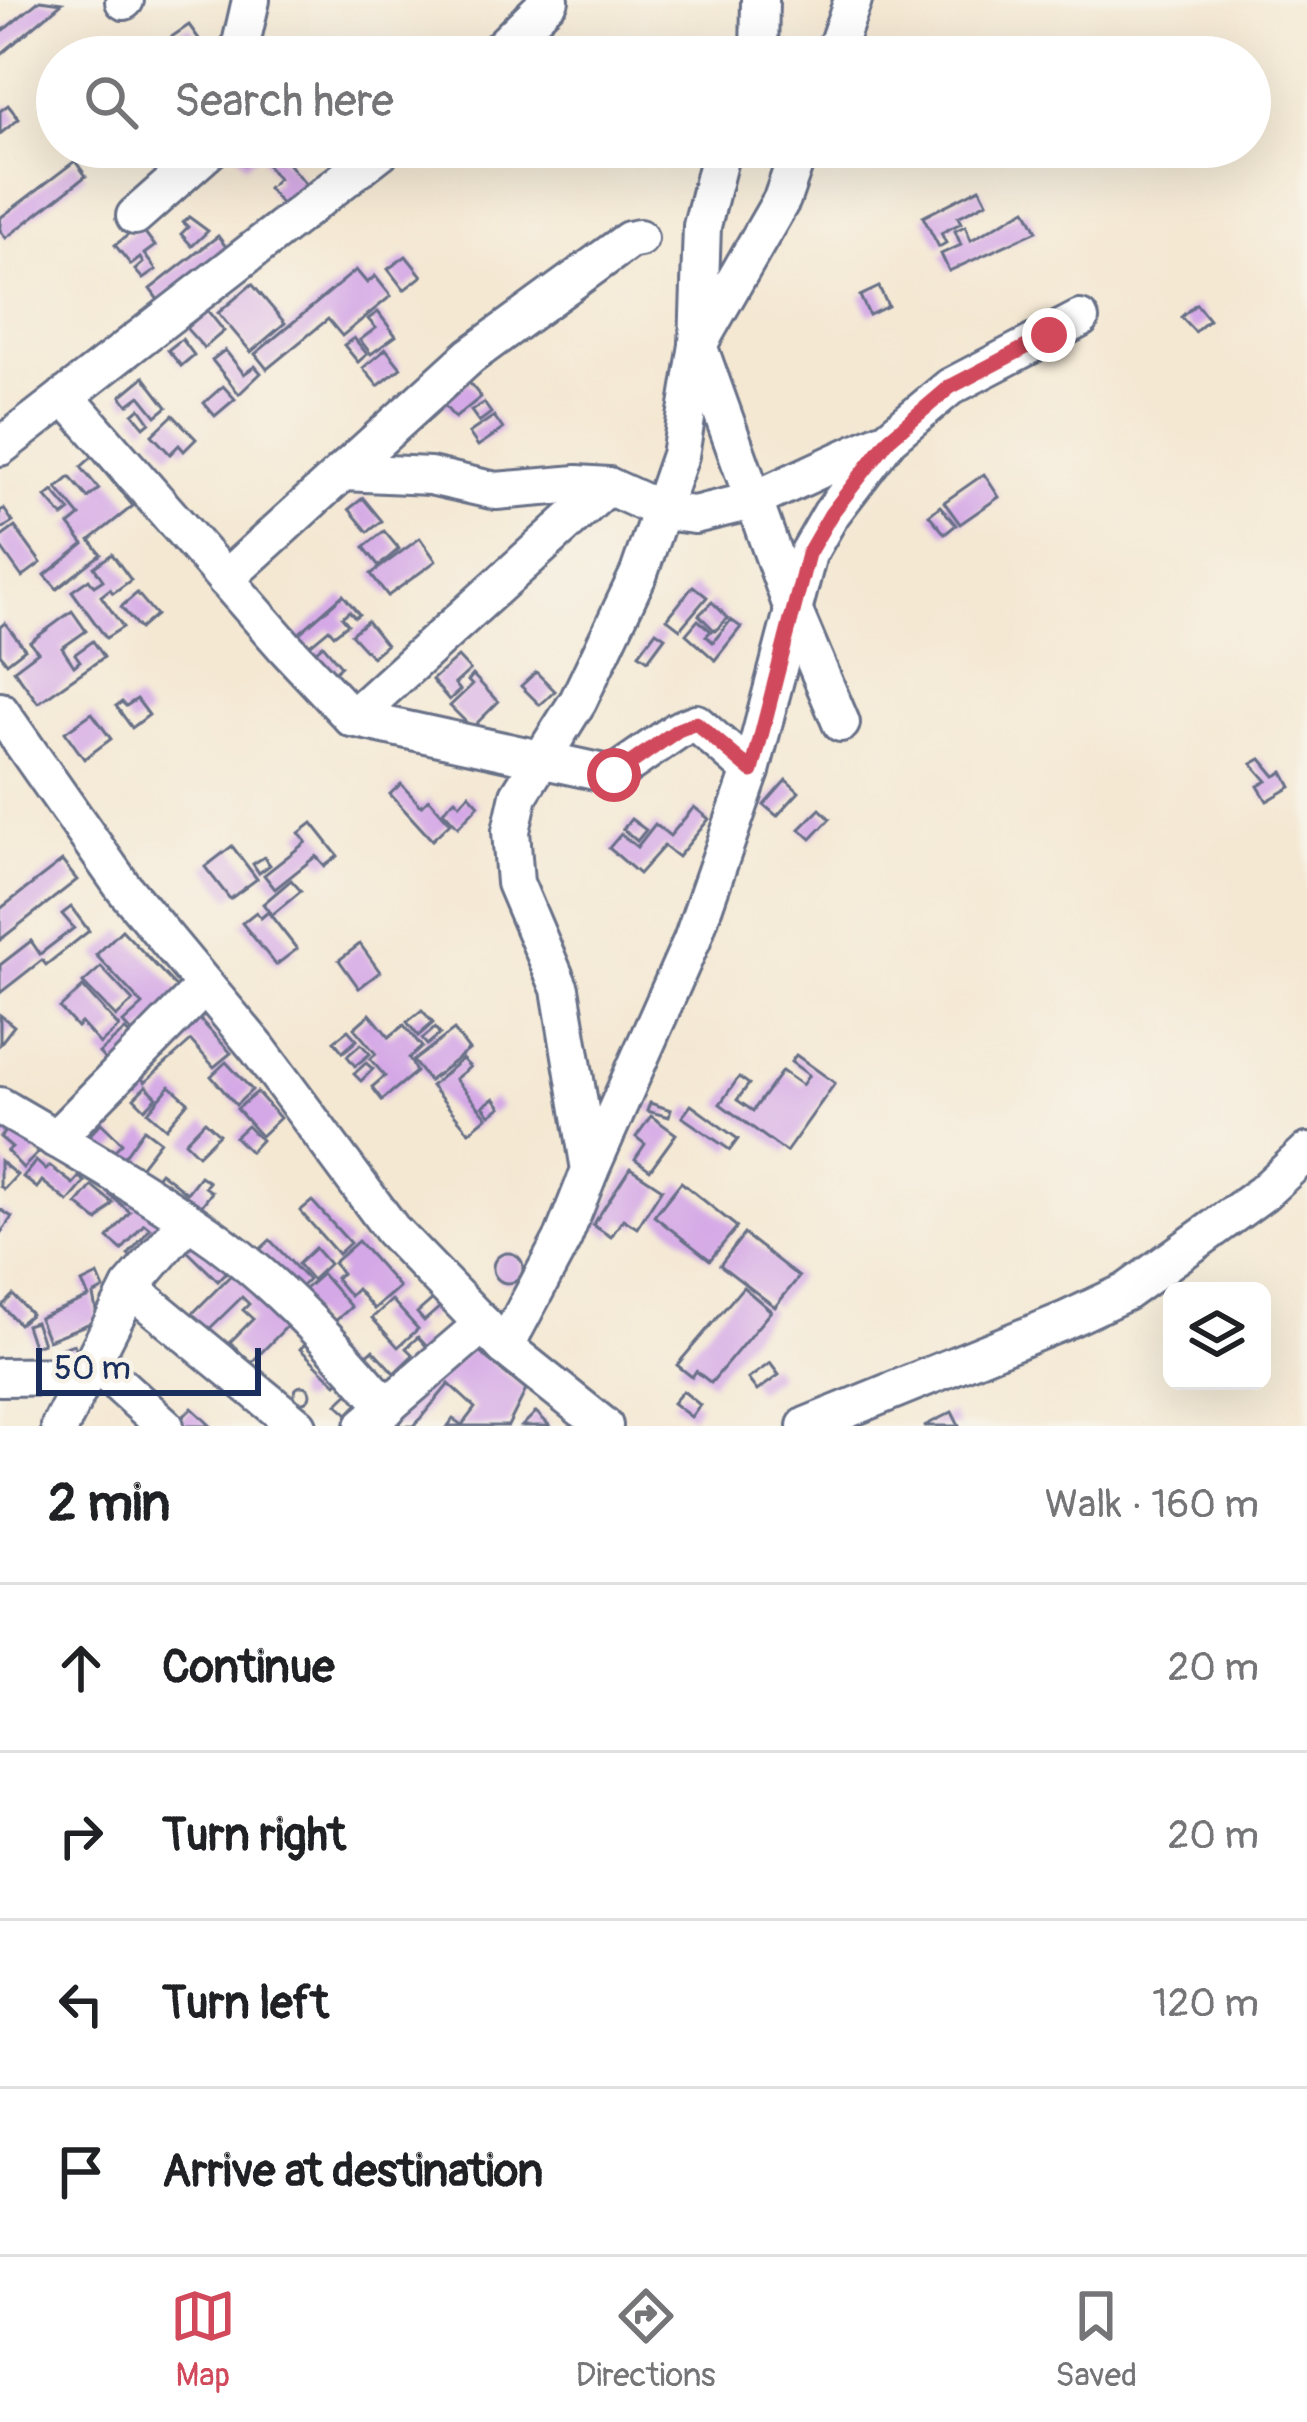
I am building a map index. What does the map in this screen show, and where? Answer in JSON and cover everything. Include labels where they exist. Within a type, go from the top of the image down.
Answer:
[{"type":"street","points":[[243,36],[251,0]]},
{"type":"street","points":[[513,36],[550,0]]},
{"type":"street","points":[[759,36],[760,0]]},
{"type":"street","points":[[840,36],[853,0]]},
{"type":"street","points":[[135,216],[189,168]]},
{"type":"street","points":[[0,447],[359,168]]},
{"type":"street","points":[[590,1170],[560,989],[514,883],[511,832],[519,795],[578,701],[663,512],[680,455],[698,345],[702,226],[717,168]]},
{"type":"street","points":[[793,168],[782,199],[698,345],[792,607],[841,723]]},
{"type":"street","points":[[225,579],[470,356],[629,240],[639,238]]},
{"type":"street","points":[[0,1106],[187,1221],[272,1286],[345,1357],[376,1417],[494,1336],[563,1238],[692,940],[752,771],[808,554],[831,514],[889,439],[950,387],[1080,319]]},
{"type":"street","points":[[65,396],[352,718],[614,775],[678,730],[696,723],[752,771]]},
{"type":"street","points":[[343,472],[430,476],[496,491],[608,486],[663,512],[694,514],[752,501],[889,439]]},
{"type":"street","points":[[352,718],[608,486]]},
{"type":"street","points":[[7,738],[258,1049],[392,1230],[494,1336],[604,1426]]},
{"type":"street","points":[[55,1138],[205,986]]},
{"type":"street","points":[[806,1426],[1126,1292],[1263,1193],[1307,1152]]},
{"type":"street","points":[[60,1426],[130,1288],[187,1221]]},
{"type":"street","points":[[130,1288],[298,1426]]},
{"type":"street","points":[[0,1377],[89,1368],[165,1426]]},
{"type":"building","points":[[40,0],[62,3],[0,55],[0,33]]},
{"type":"building","points":[[189,25],[197,36],[173,36]]},
{"type":"building","points":[[8,105],[19,119],[0,134],[0,111]]},
{"type":"building","points":[[66,168],[80,168],[86,176],[6,238],[0,218]]},
{"type":"building","points":[[269,168],[292,168],[307,186],[283,206],[268,188],[278,179]]},
{"type":"building","points":[[980,188],[987,202],[958,217],[961,223],[941,233],[946,243],[939,247],[923,217]]},
{"type":"building","points":[[1026,209],[1037,231],[949,271],[941,254],[961,245],[955,231],[965,226],[971,240]]},
{"type":"building","points":[[189,217],[208,231],[192,246],[181,234]]},
{"type":"building","points":[[140,226],[155,246],[144,254],[156,270],[143,279],[135,270],[143,263],[140,258],[131,265],[115,245]]},
{"type":"building","points":[[218,236],[229,251],[161,304],[150,289]]},
{"type":"building","points":[[406,256],[422,276],[404,290],[388,269]]},
{"type":"building","points":[[356,270],[367,283],[375,276],[391,296],[342,336],[328,319],[267,369],[255,354]]},
{"type":"building","points":[[252,284],[285,323],[251,352],[218,313]]},
{"type":"building","points":[[879,287],[888,306],[869,315],[860,296]]},
{"type":"building","points":[[1196,304],[1209,320],[1195,332],[1181,317]]},
{"type":"building","points":[[207,310],[224,331],[204,348],[186,328]]},
{"type":"building","points":[[378,312],[396,336],[371,354],[360,340],[376,328],[368,319]]},
{"type":"building","points":[[354,338],[367,354],[358,362],[344,345]]},
{"type":"building","points":[[182,339],[194,355],[181,366],[168,350]]},
{"type":"building","points":[[386,349],[401,368],[378,386],[363,368]]},
{"type":"building","points":[[225,350],[244,374],[255,366],[261,373],[239,394],[212,360]]},
{"type":"building","points":[[144,377],[167,407],[156,416],[140,396],[128,405],[121,396]]},
{"type":"building","points":[[468,381],[481,397],[455,418],[442,403]]},
{"type":"building","points":[[223,386],[235,399],[215,416],[204,403]]},
{"type":"building","points":[[484,403],[491,413],[479,422],[471,411]]},
{"type":"building","points":[[140,408],[150,422],[144,427],[133,414]]},
{"type":"building","points":[[173,415],[196,439],[184,451],[179,445],[170,454],[152,435]]},
{"type":"building","points":[[494,416],[503,429],[478,446],[469,433]]},
{"type":"building","points":[[92,457],[133,506],[90,540],[101,554],[57,589],[45,575],[84,544],[69,525],[80,516],[57,488],[70,477],[88,498],[99,489],[81,467]]},
{"type":"building","points":[[984,474],[999,497],[960,524],[944,502]]},
{"type":"building","points":[[53,491],[70,511],[63,517],[46,497]]},
{"type":"building","points":[[363,498],[382,521],[368,532],[349,509]]},
{"type":"building","points":[[940,506],[956,525],[945,534],[929,515]]},
{"type":"building","points":[[4,509],[13,522],[0,530],[0,511]]},
{"type":"building","points":[[15,527],[41,563],[22,577],[0,546],[0,538]]},
{"type":"building","points":[[384,531],[399,549],[379,566],[364,547]]},
{"type":"building","points":[[420,538],[436,561],[388,596],[371,574]]},
{"type":"building","points":[[112,554],[131,580],[101,596],[123,627],[106,638],[72,591],[89,579],[94,586],[103,580],[94,567]]},
{"type":"building","points":[[693,586],[707,597],[680,629],[667,619]]},
{"type":"building","points":[[137,593],[156,615],[140,629],[121,607]]},
{"type":"building","points":[[343,595],[359,614],[355,617],[349,611],[342,617],[348,624],[334,635],[329,629],[305,649],[295,637]]},
{"type":"building","points":[[712,602],[728,618],[715,631],[699,615]]},
{"type":"building","points":[[72,611],[86,631],[62,648],[74,666],[80,661],[75,654],[93,641],[104,657],[38,703],[14,670],[38,652],[30,642]]},
{"type":"building","points":[[698,620],[711,631],[706,636],[713,642],[731,620],[741,627],[715,660],[686,634]]},
{"type":"building","points":[[367,621],[386,645],[372,657],[351,634]]},
{"type":"building","points":[[5,623],[25,649],[7,663],[0,654],[0,627]]},
{"type":"building","points":[[656,631],[665,637],[648,660],[639,654]]},
{"type":"building","points":[[323,645],[341,666],[331,675],[312,655]]},
{"type":"building","points":[[458,657],[470,670],[455,684],[460,690],[449,700],[432,680]]},
{"type":"building","points":[[536,672],[555,691],[540,705],[521,686]]},
{"type":"building","points":[[473,675],[498,702],[472,728],[450,706],[472,685],[468,681]]},
{"type":"building","points":[[137,699],[149,715],[132,728],[116,706]]},
{"type":"building","points":[[92,713],[111,739],[84,759],[65,732]]},
{"type":"building","points":[[1261,759],[1275,776],[1283,772],[1291,787],[1267,801],[1258,786],[1267,781],[1252,764]]},
{"type":"building","points":[[786,780],[799,792],[777,816],[764,805]]},
{"type":"building","points":[[401,784],[421,806],[429,799],[450,823],[432,840],[390,794]]},
{"type":"building","points":[[469,794],[479,805],[458,827],[443,811]]},
{"type":"building","points":[[694,807],[709,819],[678,857],[664,846],[639,874],[609,848],[621,834],[637,847],[655,824],[670,836]]},
{"type":"building","points":[[820,809],[830,819],[811,839],[800,829]]},
{"type":"building","points":[[631,819],[646,830],[637,841],[623,829]]},
{"type":"building","points":[[312,823],[338,856],[325,866],[316,856],[275,889],[264,875],[306,842],[299,833]]},
{"type":"building","points":[[232,846],[257,879],[230,899],[205,867]]},
{"type":"building","points":[[264,857],[270,865],[259,873],[253,864]]},
{"type":"building","points":[[62,861],[77,880],[0,940],[0,909]]},
{"type":"building","points":[[291,880],[301,891],[272,915],[263,904]]},
{"type":"building","points":[[71,907],[89,931],[0,993],[0,965],[31,941],[40,954],[74,928],[62,914]]},
{"type":"building","points":[[256,912],[261,918],[268,912],[297,949],[276,965],[242,923]]},
{"type":"building","points":[[122,930],[184,995],[137,1038],[123,1023],[143,1005],[96,955]]},
{"type":"building","points":[[360,944],[380,972],[359,988],[339,960]]},
{"type":"building","points":[[101,967],[133,1001],[116,1017],[83,983]]},
{"type":"building","points":[[83,987],[119,1027],[100,1044],[60,1008]]},
{"type":"building","points":[[422,1010],[433,1023],[418,1036],[407,1022]]},
{"type":"building","points":[[194,1013],[231,1053],[214,1067],[191,1041],[145,1082],[132,1068]]},
{"type":"building","points":[[370,1014],[389,1037],[404,1025],[422,1047],[409,1058],[416,1072],[382,1100],[372,1087],[385,1076],[370,1059],[376,1054],[354,1028]]},
{"type":"building","points":[[0,1015],[14,1026],[0,1044]]},
{"type":"building","points":[[435,1028],[440,1034],[427,1045],[422,1039]]},
{"type":"building","points":[[125,1030],[140,1047],[115,1070],[99,1053]]},
{"type":"building","points":[[348,1030],[357,1040],[343,1052],[334,1041]]},
{"type":"building","points":[[454,1030],[469,1050],[429,1081],[413,1061]]},
{"type":"building","points":[[361,1044],[370,1054],[355,1066],[347,1056]]},
{"type":"building","points":[[796,1055],[835,1083],[786,1152],[720,1104],[739,1077],[749,1084],[737,1100],[753,1111],[782,1071],[802,1085],[809,1075],[791,1062]]},
{"type":"building","points":[[462,1059],[470,1067],[455,1079],[487,1117],[469,1132],[431,1086]]},
{"type":"building","points":[[226,1062],[252,1090],[236,1105],[211,1076]]},
{"type":"building","points":[[366,1063],[373,1069],[361,1081],[354,1074]]},
{"type":"building","points":[[146,1086],[157,1097],[145,1109],[134,1098]]},
{"type":"building","points":[[170,1086],[188,1102],[166,1128],[148,1112]]},
{"type":"building","points":[[257,1092],[280,1118],[261,1136],[237,1109]]},
{"type":"building","points":[[494,1098],[501,1107],[490,1115],[483,1106]]},
{"type":"building","points":[[650,1103],[671,1110],[669,1117],[647,1111]]},
{"type":"building","points":[[691,1105],[738,1139],[730,1150],[682,1117]]},
{"type":"building","points":[[651,1116],[676,1134],[650,1170],[635,1159],[645,1144],[636,1137]]},
{"type":"building","points":[[17,1119],[46,1145],[23,1168],[7,1151],[12,1147],[0,1137]]},
{"type":"building","points":[[205,1121],[219,1134],[198,1155],[185,1142]]},
{"type":"building","points":[[101,1123],[122,1143],[108,1157],[88,1137]]},
{"type":"building","points":[[247,1126],[261,1140],[250,1152],[235,1137]]},
{"type":"building","points":[[144,1129],[160,1141],[134,1175],[119,1164]]},
{"type":"building","points":[[0,1161],[17,1175],[4,1189],[0,1186]]},
{"type":"building","points":[[36,1161],[73,1184],[79,1177],[85,1182],[68,1202],[42,1181],[37,1188],[23,1177]]},
{"type":"building","points":[[630,1168],[662,1189],[637,1228],[623,1219],[611,1237],[593,1225]]},
{"type":"building","points":[[160,1172],[187,1193],[200,1176],[212,1192],[194,1216],[151,1184]]},
{"type":"building","points":[[121,1182],[176,1228],[142,1266],[128,1255],[150,1229],[144,1224],[122,1250],[108,1238],[130,1212],[110,1195]]},
{"type":"building","points":[[681,1182],[737,1227],[710,1260],[654,1216]]},
{"type":"building","points":[[92,1186],[113,1203],[98,1221],[77,1204]]},
{"type":"building","points":[[312,1201],[350,1243],[338,1254],[300,1211]]},
{"type":"building","points":[[0,1209],[12,1217],[0,1234]]},
{"type":"building","points":[[194,1230],[232,1266],[218,1281],[180,1244]]},
{"type":"building","points":[[744,1234],[799,1277],[775,1307],[720,1265]]},
{"type":"building","points":[[270,1240],[308,1280],[291,1297],[252,1257]]},
{"type":"building","points":[[358,1241],[399,1287],[374,1309],[357,1289],[350,1296],[335,1278],[342,1273],[333,1263]]},
{"type":"building","points":[[315,1248],[329,1264],[312,1280],[298,1264]]},
{"type":"building","points":[[508,1253],[523,1268],[508,1283],[493,1268]]},
{"type":"building","points":[[240,1266],[294,1319],[251,1363],[230,1342],[253,1319],[243,1310],[249,1304],[242,1297],[202,1336],[186,1320]]},
{"type":"building","points":[[322,1274],[351,1307],[325,1330],[296,1297]]},
{"type":"building","points":[[98,1275],[104,1289],[93,1295],[98,1320],[48,1340],[39,1318],[89,1297],[82,1283]]},
{"type":"building","points":[[743,1287],[771,1311],[711,1383],[696,1371],[692,1377],[677,1365]]},
{"type":"building","points":[[13,1295],[31,1314],[19,1324],[2,1306]]},
{"type":"building","points":[[434,1298],[441,1306],[424,1321],[417,1313]]},
{"type":"building","points":[[392,1300],[418,1329],[398,1347],[372,1318]]},
{"type":"building","points":[[35,1322],[43,1343],[33,1346],[26,1325]]},
{"type":"building","points":[[312,1337],[348,1372],[336,1384],[300,1349]]},
{"type":"building","points":[[418,1337],[439,1360],[401,1393],[358,1363],[373,1350],[394,1373],[413,1355],[406,1348]]},
{"type":"building","points":[[74,1344],[81,1362],[59,1369],[53,1351]]},
{"type":"building","points":[[473,1347],[526,1390],[508,1426],[448,1426],[453,1419],[462,1425],[475,1408],[449,1384],[414,1426],[382,1426]]},
{"type":"building","points":[[770,1363],[779,1375],[757,1391],[748,1379]]},
{"type":"building","points":[[302,1386],[310,1394],[302,1402],[294,1394]]},
{"type":"building","points":[[351,1391],[369,1392],[348,1414],[337,1404]]},
{"type":"building","points":[[683,1391],[700,1405],[691,1417],[673,1403]]},
{"type":"building","points":[[192,1408],[211,1426],[184,1426],[179,1421]]},
{"type":"building","points":[[536,1412],[550,1426],[522,1426]]},
{"type":"building","points":[[952,1412],[959,1426],[924,1426]]},
{"type":"route","points":[[614,775],[678,730],[696,723],[752,771],[808,554],[831,514],[889,439],[950,387],[1049,335]]}]
